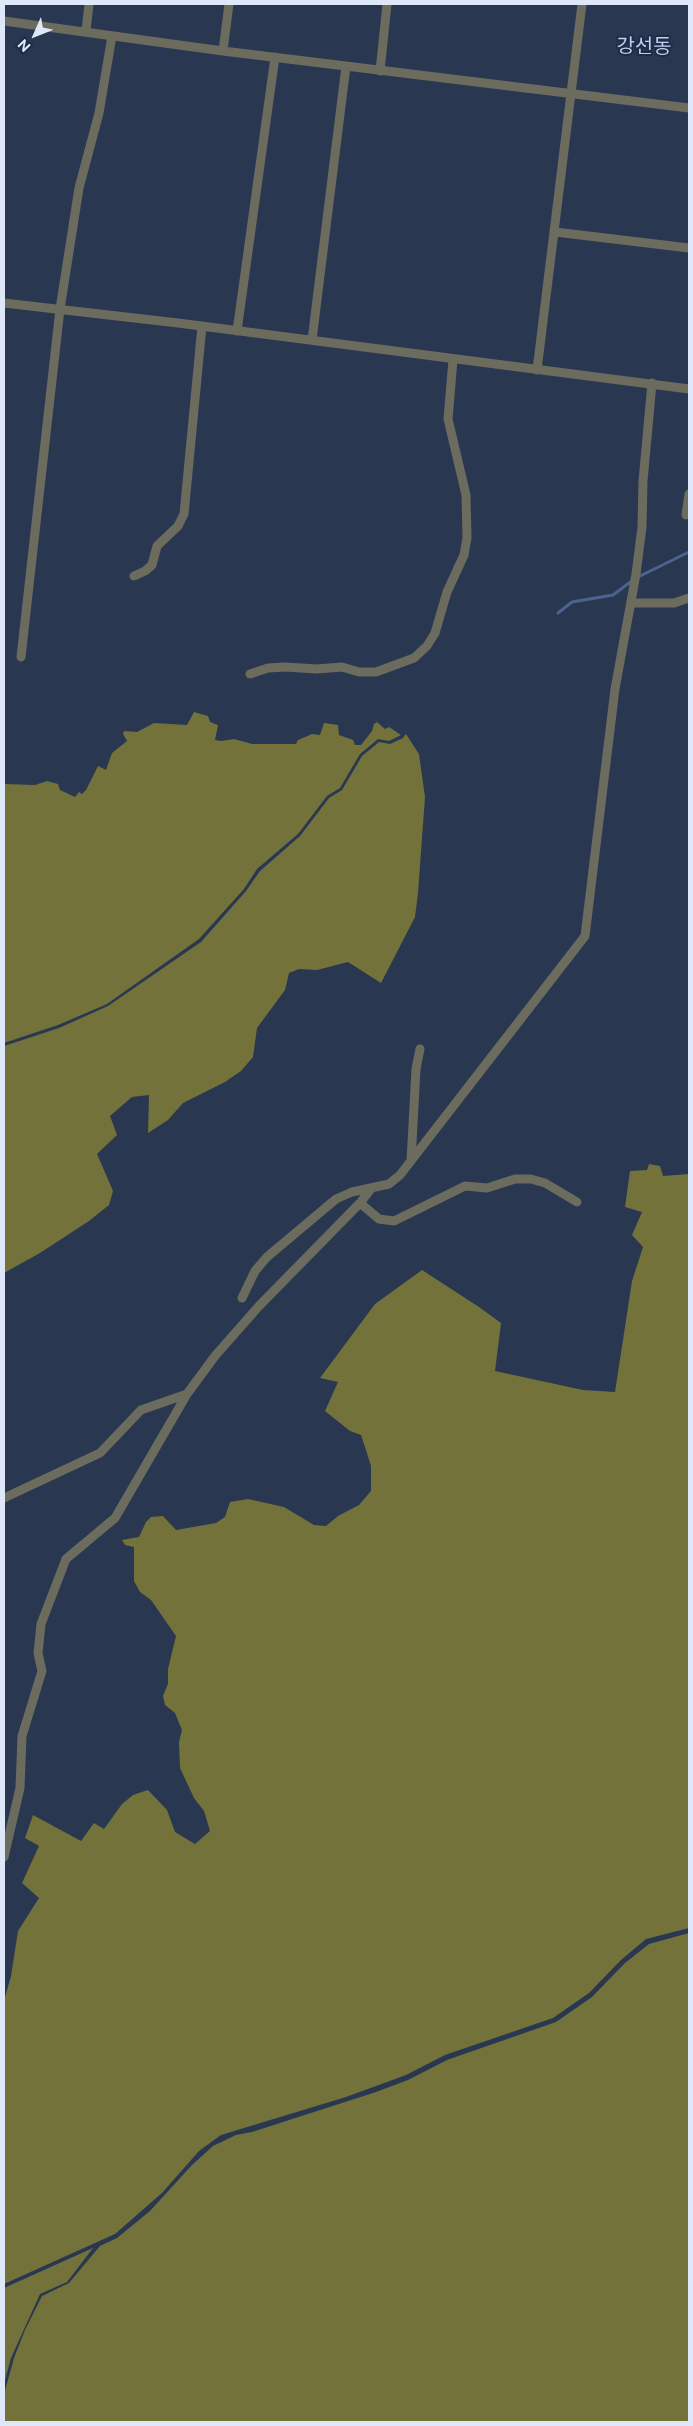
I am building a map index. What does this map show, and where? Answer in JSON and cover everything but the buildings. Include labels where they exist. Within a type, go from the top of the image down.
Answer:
[{"type":"street","points":[[86,31],[89,4]]},
{"type":"street","points":[[223,51],[229,4]]},
{"type":"street","points":[[380,71],[387,4]]},
{"type":"street","points":[[537,370],[582,4]]},
{"type":"street","points":[[4,21],[380,71],[689,108]]},
{"type":"street","points":[[21,657],[60,309],[79,188],[98,113],[112,36]]},
{"type":"street","points":[[237,331],[275,57]]},
{"type":"street","points":[[312,340],[346,66]]},
{"type":"street","points":[[555,232],[689,248]]},
{"type":"street","points":[[4,303],[202,326],[453,360],[689,389]]},
{"type":"street","points":[[134,576],[152,565],[157,546],[178,526],[184,514],[202,326]]},
{"type":"street","points":[[250,674],[268,668],[284,667],[317,669],[342,667],[359,672],[376,672],[414,658],[428,646],[435,633],[447,592],[464,555],[467,538],[466,495],[448,419],[453,360]]},
{"type":"street","points":[[242,1298],[255,1271],[267,1257],[336,1199],[352,1192],[389,1184],[400,1175],[585,936],[615,689],[634,588],[642,527],[643,481],[652,383]]},
{"type":"street","points":[[686,515],[689,494]]},
{"type":"street","points":[[631,603],[674,603],[689,598]]},
{"type":"street","points":[[410,1162],[416,1069],[420,1049]]},
{"type":"street","points":[[360,1203],[379,1218],[394,1221],[466,1186],[487,1188],[516,1179],[531,1179],[545,1183],[577,1202]]},
{"type":"street","points":[[4,1857],[20,1788],[22,1736],[42,1671],[38,1653],[41,1624],[66,1560],[115,1518],[188,1394],[215,1356],[259,1306],[360,1203],[370,1189]]},
{"type":"street","points":[[4,1498],[100,1453],[141,1410],[188,1394]]},
{"type":"shaded area","points":[[194,712],[208,716],[210,722],[218,725],[215,740],[221,741],[234,739],[252,744],[296,744],[298,740],[312,734],[320,735],[324,723],[338,725],[339,735],[353,740],[355,745],[361,745],[377,722],[385,729],[389,727],[401,735],[389,741],[378,739],[360,754],[340,788],[327,796],[298,834],[257,869],[244,889],[199,939],[107,1004],[58,1025],[4,1043],[4,784],[35,785],[47,781],[58,784],[60,790],[75,797],[79,792],[82,794],[86,790],[98,766],[106,770],[112,753],[127,741],[123,734],[124,731],[137,732],[154,723],[187,725]]},
{"type":"shaded area","points":[[406,734],[419,754],[425,797],[418,893],[415,917],[381,983],[348,962],[317,970],[299,969],[289,973],[285,990],[257,1028],[253,1057],[241,1071],[225,1082],[183,1103],[168,1120],[148,1133],[149,1095],[132,1097],[110,1116],[117,1135],[97,1154],[113,1191],[109,1205],[89,1221],[40,1253],[4,1273],[4,1046],[59,1028],[108,1006],[201,942],[246,891],[260,871],[300,836],[329,798],[342,790],[362,756],[379,742],[390,744],[403,738]]},
{"type":"shaded area","points":[[649,1164],[660,1166],[663,1176],[689,1174],[689,1928],[646,1939],[621,1960],[589,1993],[553,2018],[445,2055],[406,2075],[346,2097],[221,2135],[199,2151],[162,2193],[115,2234],[4,2284],[4,2001],[11,1976],[18,1931],[39,1898],[22,1883],[39,1846],[25,1838],[33,1815],[81,1841],[94,1823],[104,1829],[122,1804],[133,1795],[148,1790],[167,1810],[175,1832],[195,1844],[210,1831],[204,1811],[194,1798],[180,1768],[179,1742],[182,1730],[175,1713],[165,1705],[163,1696],[168,1684],[168,1669],[176,1636],[151,1600],[140,1592],[134,1581],[134,1547],[125,1545],[122,1540],[139,1537],[146,1522],[151,1517],[163,1516],[176,1530],[216,1523],[225,1517],[230,1502],[248,1499],[284,1507],[314,1525],[326,1526],[338,1516],[359,1505],[371,1491],[371,1466],[361,1435],[350,1431],[325,1411],[338,1382],[320,1378],[375,1304],[422,1270],[501,1323],[495,1371],[583,1390],[615,1392],[632,1281],[643,1247],[632,1235],[642,1212],[625,1207],[630,1171],[647,1170]]},
{"type":"shaded area","points":[[689,1933],[689,2422],[4,2422],[4,2394],[14,2358],[42,2296],[69,2283],[100,2246],[117,2238],[150,2211],[192,2165],[213,2146],[236,2135],[252,2132],[376,2092],[408,2080],[447,2060],[556,2022],[592,1997],[625,1963],[649,1944]]},
{"type":"shaded area","points":[[93,2248],[67,2282],[40,2294],[11,2358],[4,2384],[4,2288]]},
{"type":"waterway","points":[[638,577],[689,552]]},
{"type":"waterway","points":[[558,613],[572,602],[613,595],[633,580]]},
{"type":"district","name":"강선동","points":[[644,47]]}]
